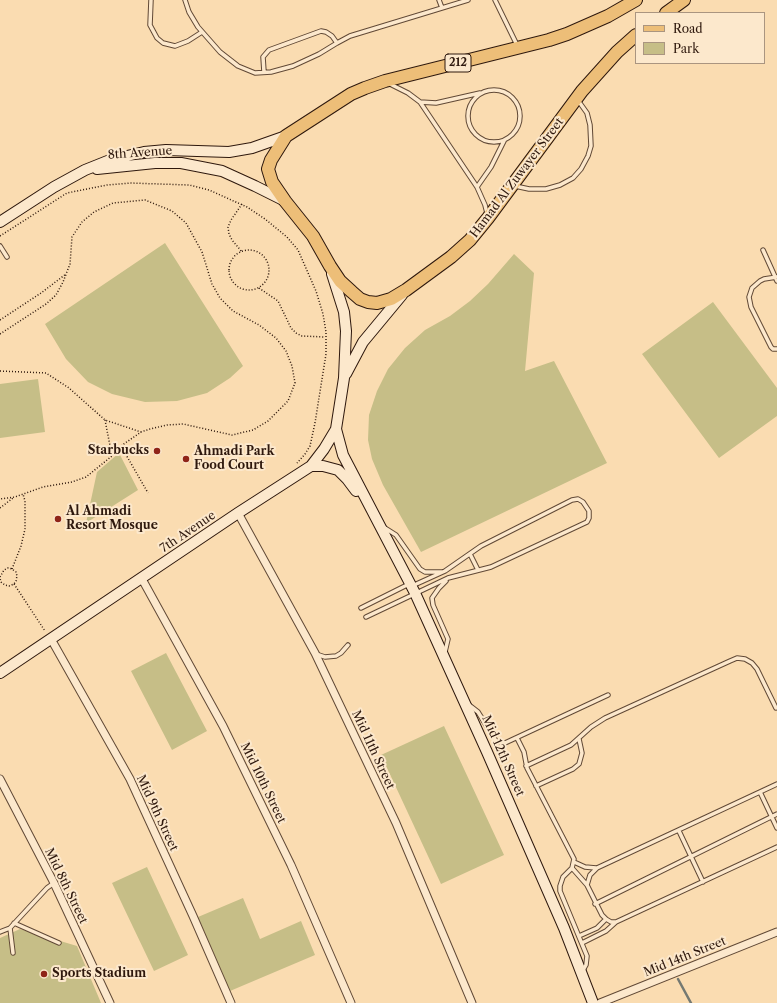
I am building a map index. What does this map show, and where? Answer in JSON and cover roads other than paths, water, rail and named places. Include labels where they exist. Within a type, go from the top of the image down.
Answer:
[{"type":"main road","name":"Hamad Al Zuwayer Street","points":[[635,36],[617,52],[576,98],[512,186],[470,240],[461,249],[406,290],[391,299],[377,303],[368,302],[360,299],[340,281],[313,236],[272,182],[268,169],[271,160],[286,136],[351,94],[385,81],[518,48],[567,34],[608,16],[636,0]]},
{"type":"main road","points":[[667,12],[684,0]]},
{"type":"main road","name":"8th Avenue","points":[[0,222],[54,187],[85,170],[110,160],[144,152],[166,150],[229,152],[252,148],[286,136]]},
{"type":"main road","name":"8th Avenue","points":[[85,170],[154,163],[181,163],[222,171],[285,201]]},
{"type":"main road","name":"7th Avenue","points":[[0,673],[142,579],[238,513],[311,466],[324,449],[336,429],[344,378],[346,324],[343,307],[330,266]]},
{"type":"main road","name":"7th Avenue","points":[[344,378],[363,342],[406,290]]},
{"type":"main road","name":"Mid 12th Street","points":[[336,429],[343,455],[412,588],[465,702],[558,914],[593,1003]]},
{"type":"main road","name":"Mid 12th Street","points":[[311,466],[323,466],[338,470],[347,479],[379,524]]},
{"type":"street","name":"Mid 11th Street","points":[[238,513],[315,653],[396,823],[472,1003]]},
{"type":"street","name":"Mid 10th Street","points":[[142,579],[223,726],[291,865],[351,1003]]},
{"type":"street","name":"Mid 9th Street","points":[[51,639],[130,780],[193,916],[231,1003]]},
{"type":"street","name":"Mid 8th Street","points":[[0,779],[54,883],[110,1003]]},
{"type":"street","name":"Mid 14th Street","points":[[600,1003],[777,932]]},
{"type":"lane","points":[[151,0],[150,25],[157,38],[163,43],[175,46],[188,41],[202,32]]},
{"type":"lane","points":[[185,0],[189,12],[202,32],[220,52],[238,66],[255,73],[271,72],[293,66],[319,54],[337,42],[350,36],[468,0]]},
{"type":"lane","points":[[439,0],[442,8]]},
{"type":"lane","points":[[495,0],[518,48]]},
{"type":"lane","points":[[264,72],[263,57],[269,50],[321,31],[332,36],[337,42]]},
{"type":"lane","points":[[385,81],[408,92],[420,102],[477,187],[485,205],[488,218]]},
{"type":"lane","points":[[420,102],[436,103],[481,93],[495,90],[502,91],[514,99],[520,112],[519,126],[510,137],[504,141],[490,142],[483,140],[477,136],[469,124],[468,110],[471,103],[481,93]]},
{"type":"lane","points":[[512,186],[529,189],[546,189],[560,185],[573,178],[581,169],[588,156],[591,146],[590,125],[587,113],[576,98]]},
{"type":"lane","points":[[477,187],[491,167],[504,141]]},
{"type":"lane","points":[[0,246],[7,257]]},
{"type":"lane","points":[[763,250],[776,279],[764,279],[756,284],[750,292],[749,302],[771,347],[773,349],[777,349]]},
{"type":"lane","points":[[361,608],[412,588],[491,567],[587,522],[589,518],[589,511],[583,502],[578,499],[572,500],[481,546],[445,571],[412,588],[366,617]]},
{"type":"lane","points":[[379,524],[396,535],[420,569],[425,572],[445,571]]},
{"type":"lane","points":[[470,554],[478,570]]},
{"type":"lane","points":[[444,657],[448,639],[433,605],[432,598],[448,578]]},
{"type":"lane","points":[[315,653],[325,657],[336,656],[348,646]]},
{"type":"lane","points":[[526,766],[571,745],[591,727],[605,718],[737,658],[745,659],[757,668],[776,708]]},
{"type":"lane","points":[[465,702],[478,712],[496,741],[505,743],[608,695]]},
{"type":"lane","points":[[517,738],[524,752],[526,766],[573,855],[574,862],[572,868],[563,877],[560,891],[582,943],[587,960],[584,969],[581,972]]},
{"type":"lane","points":[[536,786],[573,769],[579,764],[582,753],[579,739]]},
{"type":"lane","points":[[587,885],[590,875],[597,868],[777,784]]},
{"type":"lane","points":[[760,792],[777,828]]},
{"type":"lane","points":[[595,904],[777,814]]},
{"type":"lane","points":[[679,831],[703,882]]},
{"type":"lane","points":[[582,943],[606,930],[616,922],[777,847]]},
{"type":"lane","points":[[574,862],[585,867],[597,868]]},
{"type":"lane","points":[[572,868],[587,885],[595,904],[602,915],[611,922],[616,922]]},
{"type":"lane","points":[[0,932],[10,928],[47,888],[54,883]]},
{"type":"lane","points":[[579,936],[597,928],[606,919]]},
{"type":"lane","points":[[14,923],[59,943]]},
{"type":"lane","points":[[10,928],[13,953]]},
{"type":"waterway","points":[[678,979],[691,1003]]},
{"type":"place","name":"Starbucks","points":[[157,451]]},
{"type":"place","name":"Ahmadi Park Food Court","points":[[186,459]]},
{"type":"place","name":"Al Ahmadi Resort Mosque","points":[[58,519]]},
{"type":"place","name":"Sports Stadium","points":[[44,974]]}]
